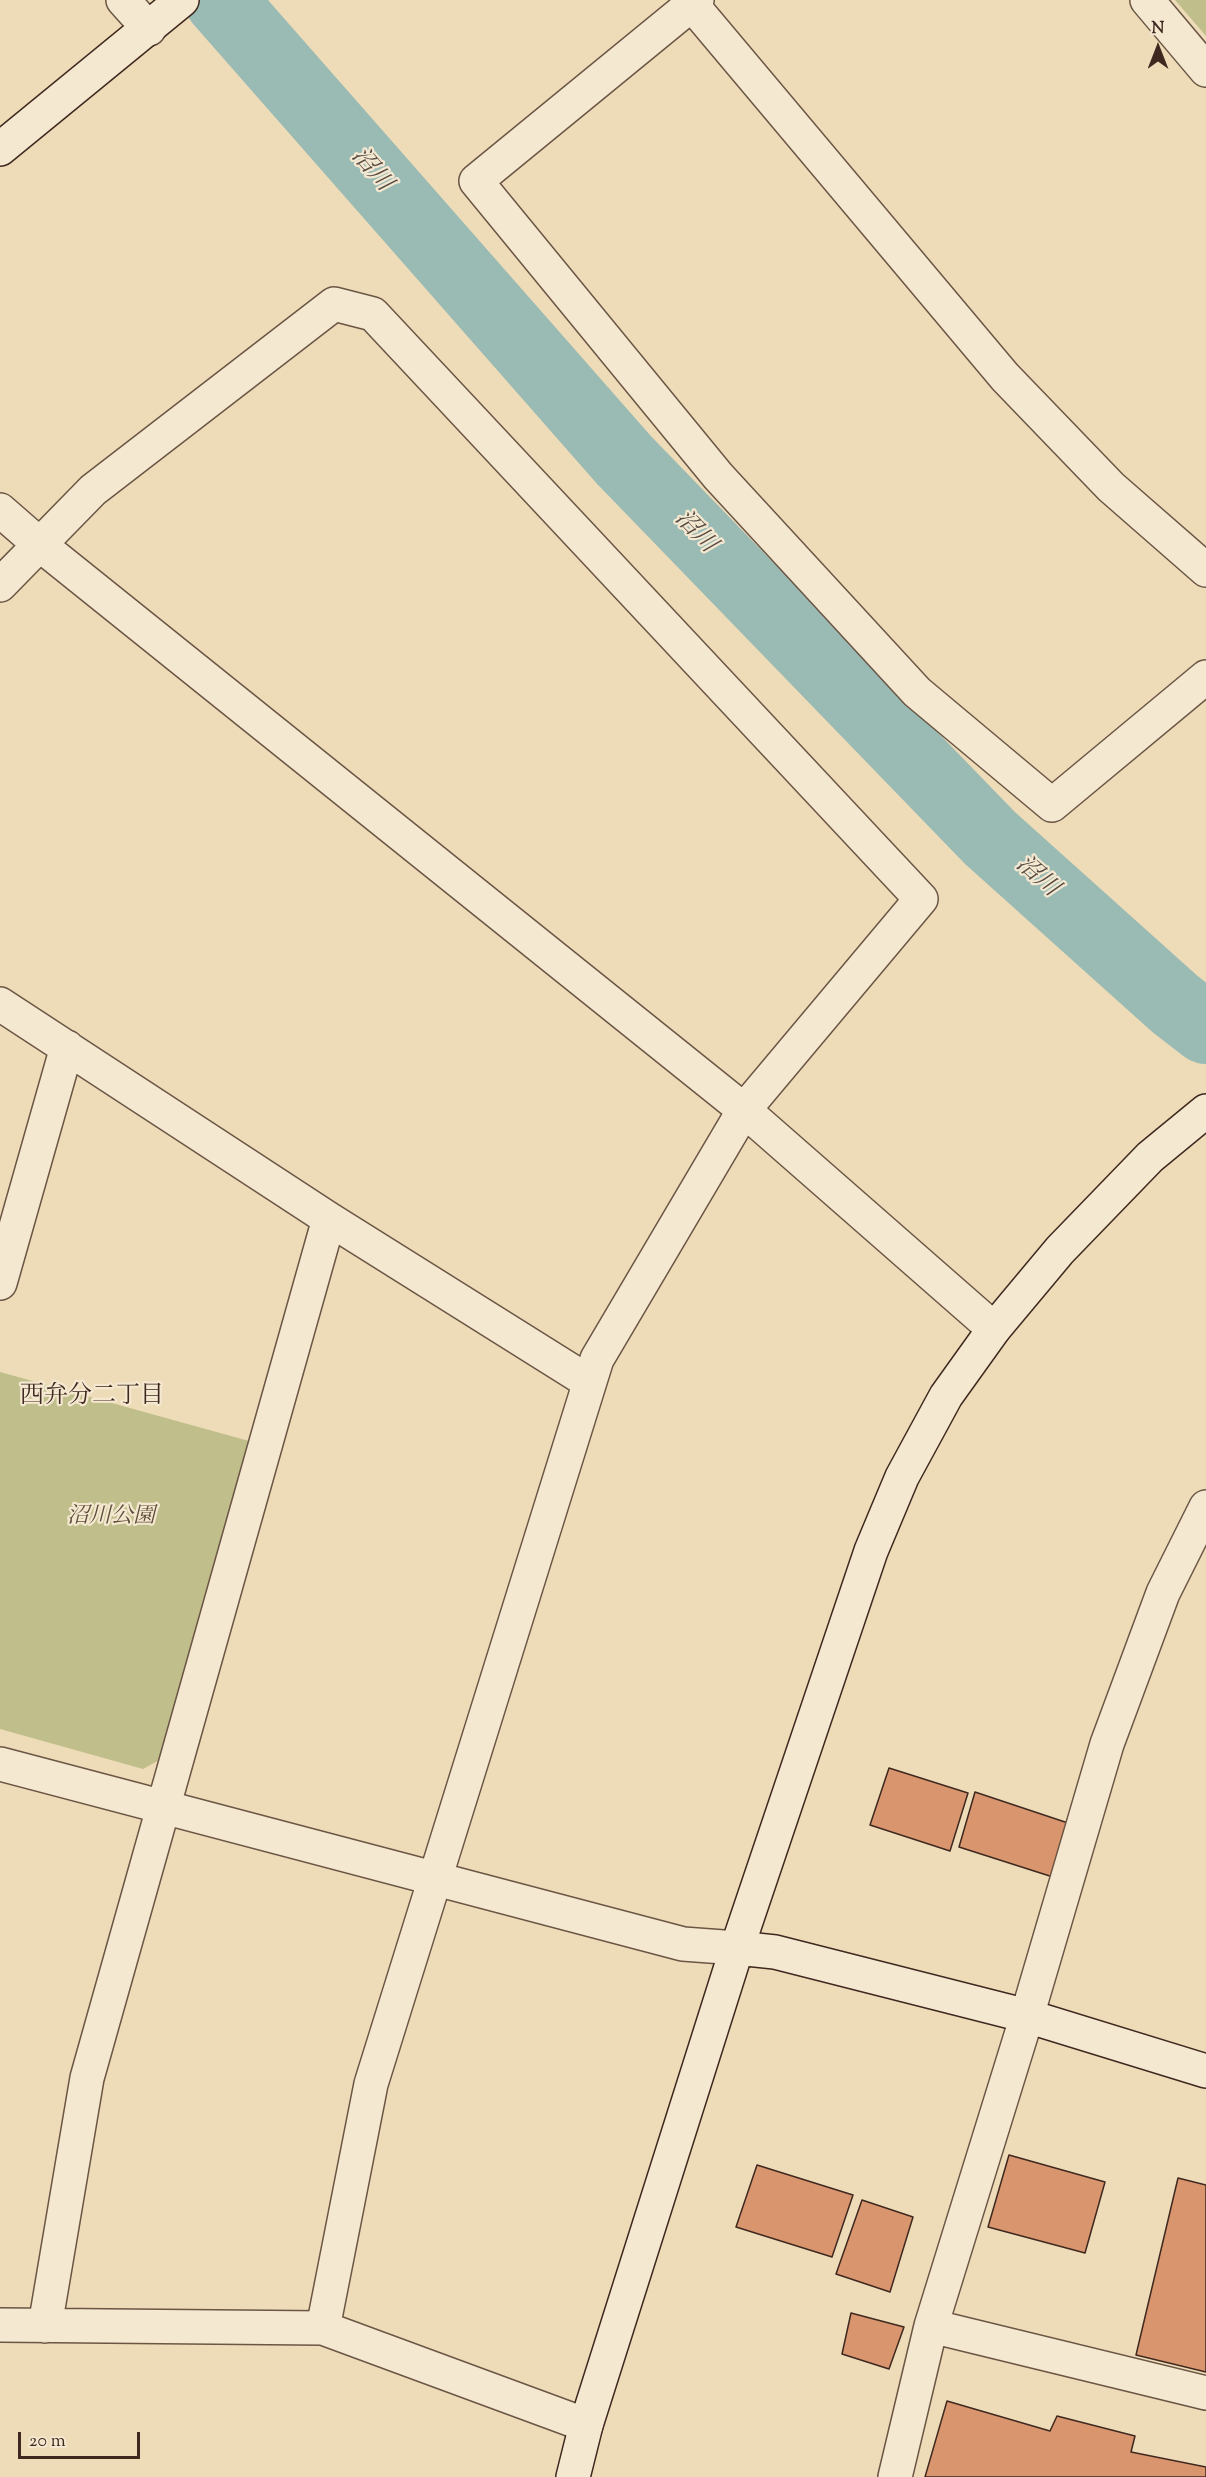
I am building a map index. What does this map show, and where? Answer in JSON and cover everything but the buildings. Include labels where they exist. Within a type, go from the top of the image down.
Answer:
[{"type":"street","points":[[123,0],[165,15]]},
{"type":"street","points":[[1147,0],[1206,70]]},
{"type":"street","points":[[1206,570],[1111,487],[1005,377],[692,2],[476,181],[718,476],[917,692],[1052,805],[1206,677]]},
{"type":"street","points":[[0,149],[165,15]]},
{"type":"street","points":[[0,585],[93,490],[334,304],[373,314],[921,898],[744,1110],[597,1359],[371,2084],[323,2328]]},
{"type":"street","points":[[0,510],[39,544],[744,1110],[994,1329]]},
{"type":"street","points":[[0,1004],[329,1220],[589,1382]]},
{"type":"street","points":[[0,1283],[68,1047]]},
{"type":"street","points":[[573,2477],[586,2426],[737,1948],[871,1551],[902,1478],[946,1396],[994,1329],[1060,1250],[1150,1157],[1203,1119]]},
{"type":"street","points":[[45,2326],[87,2078],[329,1220]]},
{"type":"street","points":[[895,2477],[931,2326],[1028,2016],[1107,1744],[1163,1593],[1206,1507]]},
{"type":"street","points":[[0,1764],[683,1944],[775,1952],[1028,2016],[1206,2071]]},
{"type":"street","points":[[0,2325],[323,2328],[586,2426]]},
{"type":"street","points":[[931,2326],[1206,2392]]},
{"type":"green space","points":[[1175,0],[1206,0],[1206,36]]},
{"type":"green space","name":"沼川公園","points":[[0,1372],[249,1441],[161,1759],[143,1769],[0,1729]]},
{"type":"waterway","name":"沼川","points":[[220,0],[624,460],[990,838],[1175,1004],[1206,1028]]},
{"type":"district","name":"西弁分二丁目","points":[[92,1398]]}]
